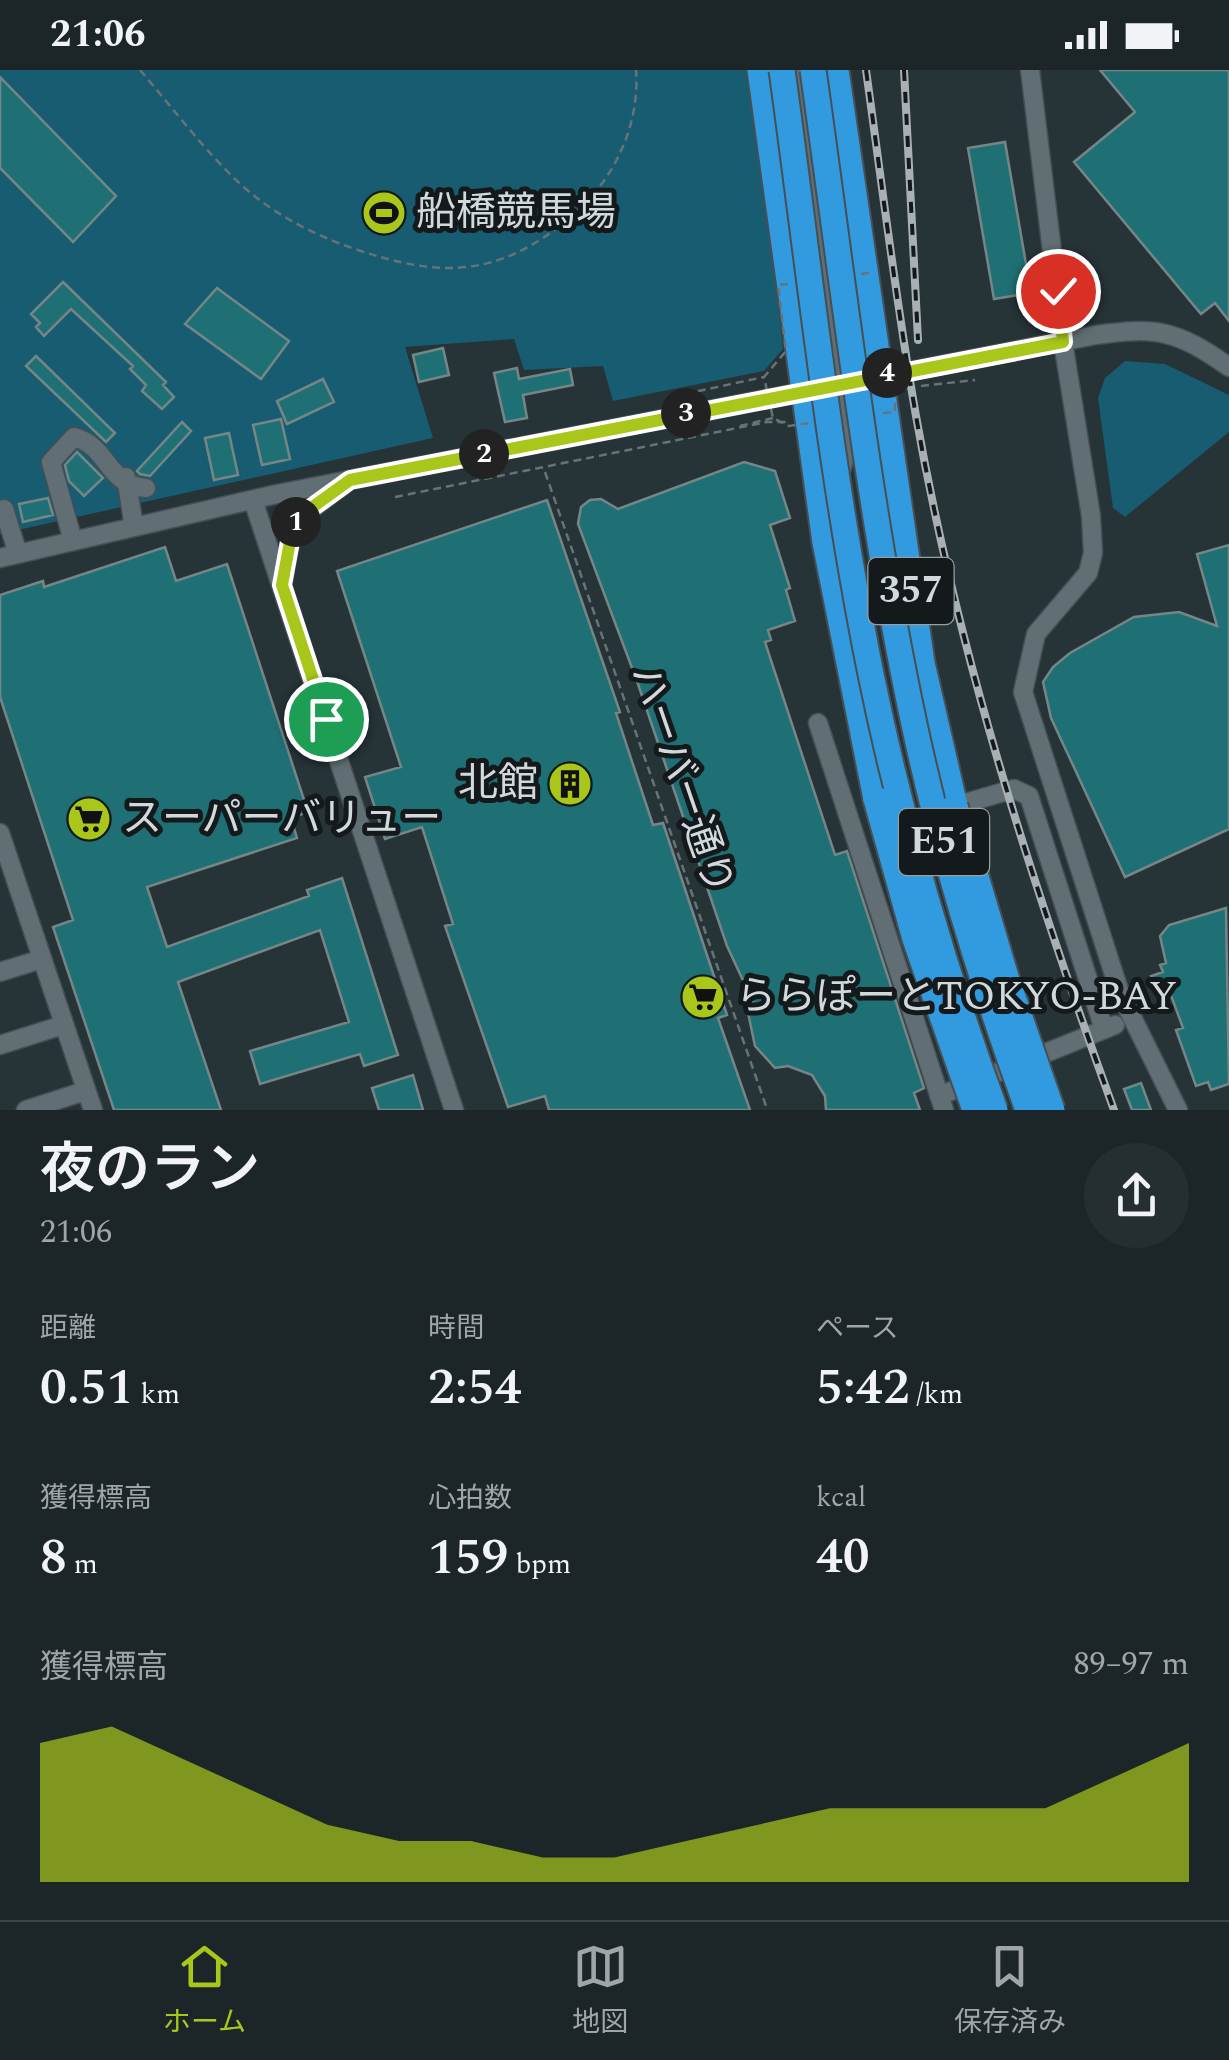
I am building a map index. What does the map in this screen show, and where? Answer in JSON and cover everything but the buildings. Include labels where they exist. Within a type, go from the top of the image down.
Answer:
[{"type":"highway","name":"357","points":[[760,70],[834,592],[876,799],[921,955],[975,1110]]},
{"type":"highway","name":"E51","points":[[782,70],[852,569],[872,679],[931,914],[995,1110]]},
{"type":"highway","name":"E51","points":[[812,70],[883,548],[914,724],[957,892],[1028,1110]]},
{"type":"highway","name":"357","points":[[836,70],[877,375],[922,663],[955,806],[1006,977],[1052,1110]]},
{"type":"street","points":[[800,70],[848,439],[836,491],[842,539],[834,592]]},
{"type":"street","points":[[1030,70],[1093,553],[1088,573],[1036,634],[1023,692],[1130,1018],[1178,1110]]},
{"type":"street","points":[[4,508],[9,556],[350,480],[1063,342],[1154,329],[1181,336],[1229,366]]},
{"type":"street","points":[[68,542],[50,462],[74,437],[88,443],[117,479],[138,488]]},
{"type":"street","points":[[120,468],[138,488],[134,528]]},
{"type":"street","points":[[49,469],[68,542]]},
{"type":"street","points":[[282,585],[291,536],[300,516],[350,480]]},
{"type":"street","points":[[253,500],[454,1110]]},
{"type":"street","points":[[818,723],[942,1103],[1130,1018]]},
{"type":"street","points":[[955,806],[1014,789],[1028,796],[1104,1029]]},
{"type":"street","points":[[0,833],[92,1110]]},
{"type":"street","points":[[0,902],[20,895]]},
{"type":"street","points":[[0,972],[42,959]]},
{"type":"street","points":[[0,1045],[63,1025]]},
{"type":"street","points":[[26,1110],[85,1090]]},
{"type":"path","points":[[140,70],[234,178],[270,207],[338,243],[416,268],[440,270],[505,258],[550,234],[580,210],[623,148],[635,118],[636,70]]},
{"type":"path","points":[[684,394],[764,377]]},
{"type":"path","points":[[906,388],[974,380]]},
{"type":"path","points":[[636,449],[773,418]]},
{"type":"path","points":[[395,497],[781,419],[794,433]]},
{"type":"path","name":"ハーバー通り","points":[[546,472],[766,1106]]},
{"type":"shaded area","name":"船橋競馬場","points":[[0,70],[752,70],[783,349],[764,371],[613,401],[603,366],[524,370],[514,339],[405,347],[433,438],[0,534]]},
{"type":"shaded area","points":[[1125,361],[1165,364],[1229,395],[1229,432],[1125,517],[1113,508],[1098,398],[1105,378]]},
{"type":"railway","points":[[866,70],[909,373],[953,593],[1026,854],[1114,1110]]},
{"type":"railway","points":[[904,70],[918,340]]},
{"type":"place","name":"船橋競馬場","points":[[384,213]]},
{"type":"place","name":"北館","points":[[570,784]]},
{"type":"place","name":"スーパーバリュー","points":[[89,819]]},
{"type":"place","name":"ららぽーとTOKYO-BAY","points":[[703,997]]},
{"type":"route","points":[[326,719],[282,585],[291,536],[300,516],[350,480],[1063,342],[1058,291]]}]
